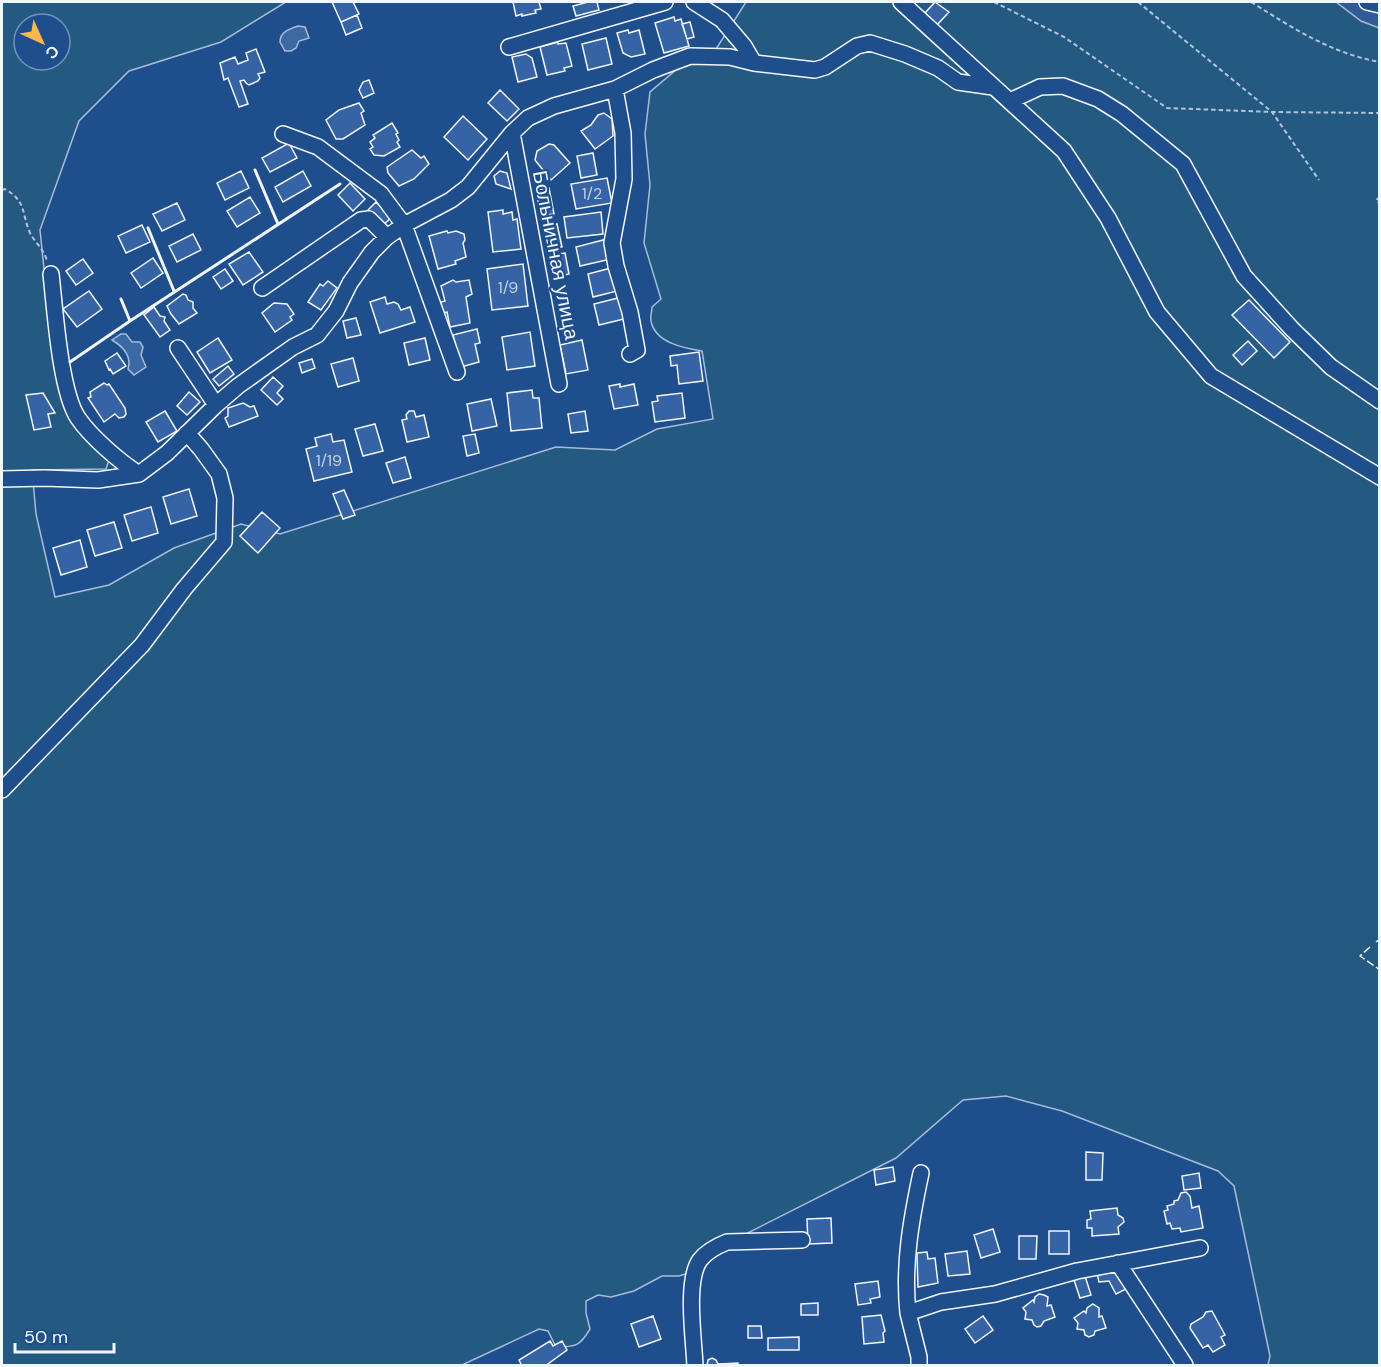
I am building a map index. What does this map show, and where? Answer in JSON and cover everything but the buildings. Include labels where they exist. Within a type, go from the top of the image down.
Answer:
[{"type":"street","points":[[509,47],[665,2]]},
{"type":"street","points":[[694,2],[722,20],[744,46],[754,63]]},
{"type":"street","points":[[901,2],[1064,151],[1108,218],[1157,312],[1211,376],[1380,477]]},
{"type":"street","points":[[1367,2],[1380,5]]},
{"type":"street","points":[[2,479],[98,480],[139,474],[167,453],[238,386],[293,347],[317,335],[336,311],[350,283],[372,252],[387,237],[404,225],[451,200],[468,187],[512,133],[528,118],[554,106],[615,88],[690,56],[730,57],[754,63],[815,70],[825,67],[857,46],[870,43],[938,68],[965,84],[993,87]]},
{"type":"street","points":[[1010,101],[1040,87],[1063,86],[1098,99],[1130,121],[1183,164],[1244,276],[1332,367],[1380,401]]},
{"type":"street","points":[[615,88],[623,133],[624,179],[612,243],[616,266],[630,312],[637,350],[630,354]]},
{"type":"street","name":"Больничная улица","points":[[512,133],[559,384]]},
{"type":"street","points":[[283,134],[318,147],[381,194],[404,225],[457,372]]},
{"type":"street","points":[[262,288],[361,220],[369,219],[387,237]]},
{"type":"street","points":[[51,274],[66,386],[78,417],[107,449],[139,474]]},
{"type":"street","points":[[178,348],[216,405]]},
{"type":"street","points":[[2,789],[142,645],[184,589],[224,542],[225,498],[219,474],[201,448],[187,433]]},
{"type":"street","points":[[919,1365],[908,1313],[905,1285],[909,1226],[921,1173]]},
{"type":"street","points":[[695,1365],[691,1281],[700,1260],[715,1247],[727,1242],[802,1240]]},
{"type":"street","points":[[908,1313],[941,1302],[995,1294],[1077,1271],[1200,1248]]},
{"type":"street","points":[[1118,1263],[1185,1365]]},
{"type":"path","points":[[994,2],[1064,38],[1167,108],[1380,113]]},
{"type":"path","points":[[1138,2],[1272,112],[1318,180]]},
{"type":"path","points":[[1251,2],[1308,38],[1354,57],[1380,62]]},
{"type":"path","points":[[2,190],[5,189],[14,194],[21,202],[30,233],[45,252],[51,274]]},
{"type":"path","points":[[1380,197],[1376,201],[1380,204]]},
{"type":"shaded area","points":[[2,2],[286,2],[221,42],[129,71],[79,121],[40,230],[53,356],[71,418],[110,457],[106,469],[32,470],[36,514],[55,597],[109,585],[174,548],[241,524],[280,534],[556,447],[615,450],[657,429],[713,419],[702,351],[679,346],[664,339],[658,335],[651,321],[652,307],[661,299],[644,243],[650,185],[645,134],[650,92],[676,70],[711,57],[746,2],[1379,2],[1379,1365],[1268,1365],[1270,1356],[1234,1186],[1218,1171],[1062,1111],[1006,1096],[963,1100],[896,1158],[724,1245],[689,1273],[679,1276],[662,1276],[634,1291],[611,1297],[598,1295],[586,1301],[590,1329],[580,1342],[573,1346],[556,1347],[548,1331],[539,1329],[462,1365],[2,1366]]},
{"type":"shaded area","points":[[1336,2],[1379,2],[1379,28],[1361,21]]},
{"type":"shaded area","points":[[298,26],[305,27],[309,38],[299,41],[296,48],[291,51],[285,51],[280,42],[283,33]]},
{"type":"shaded area","points":[[121,334],[126,334],[132,342],[140,342],[143,347],[141,355],[146,367],[134,375],[128,369],[129,360],[125,352],[112,340]]},
{"type":"fence","points":[[1376,942],[1380,939]]},
{"type":"fence","points":[[1370,947],[1360,956],[1380,970]]},
{"type":"wall","points":[[255,170],[278,224]]},
{"type":"wall","points":[[130,321],[340,184]]},
{"type":"wall","points":[[148,228],[174,291]]},
{"type":"wall","points":[[70,362],[130,321],[121,299]]}]
